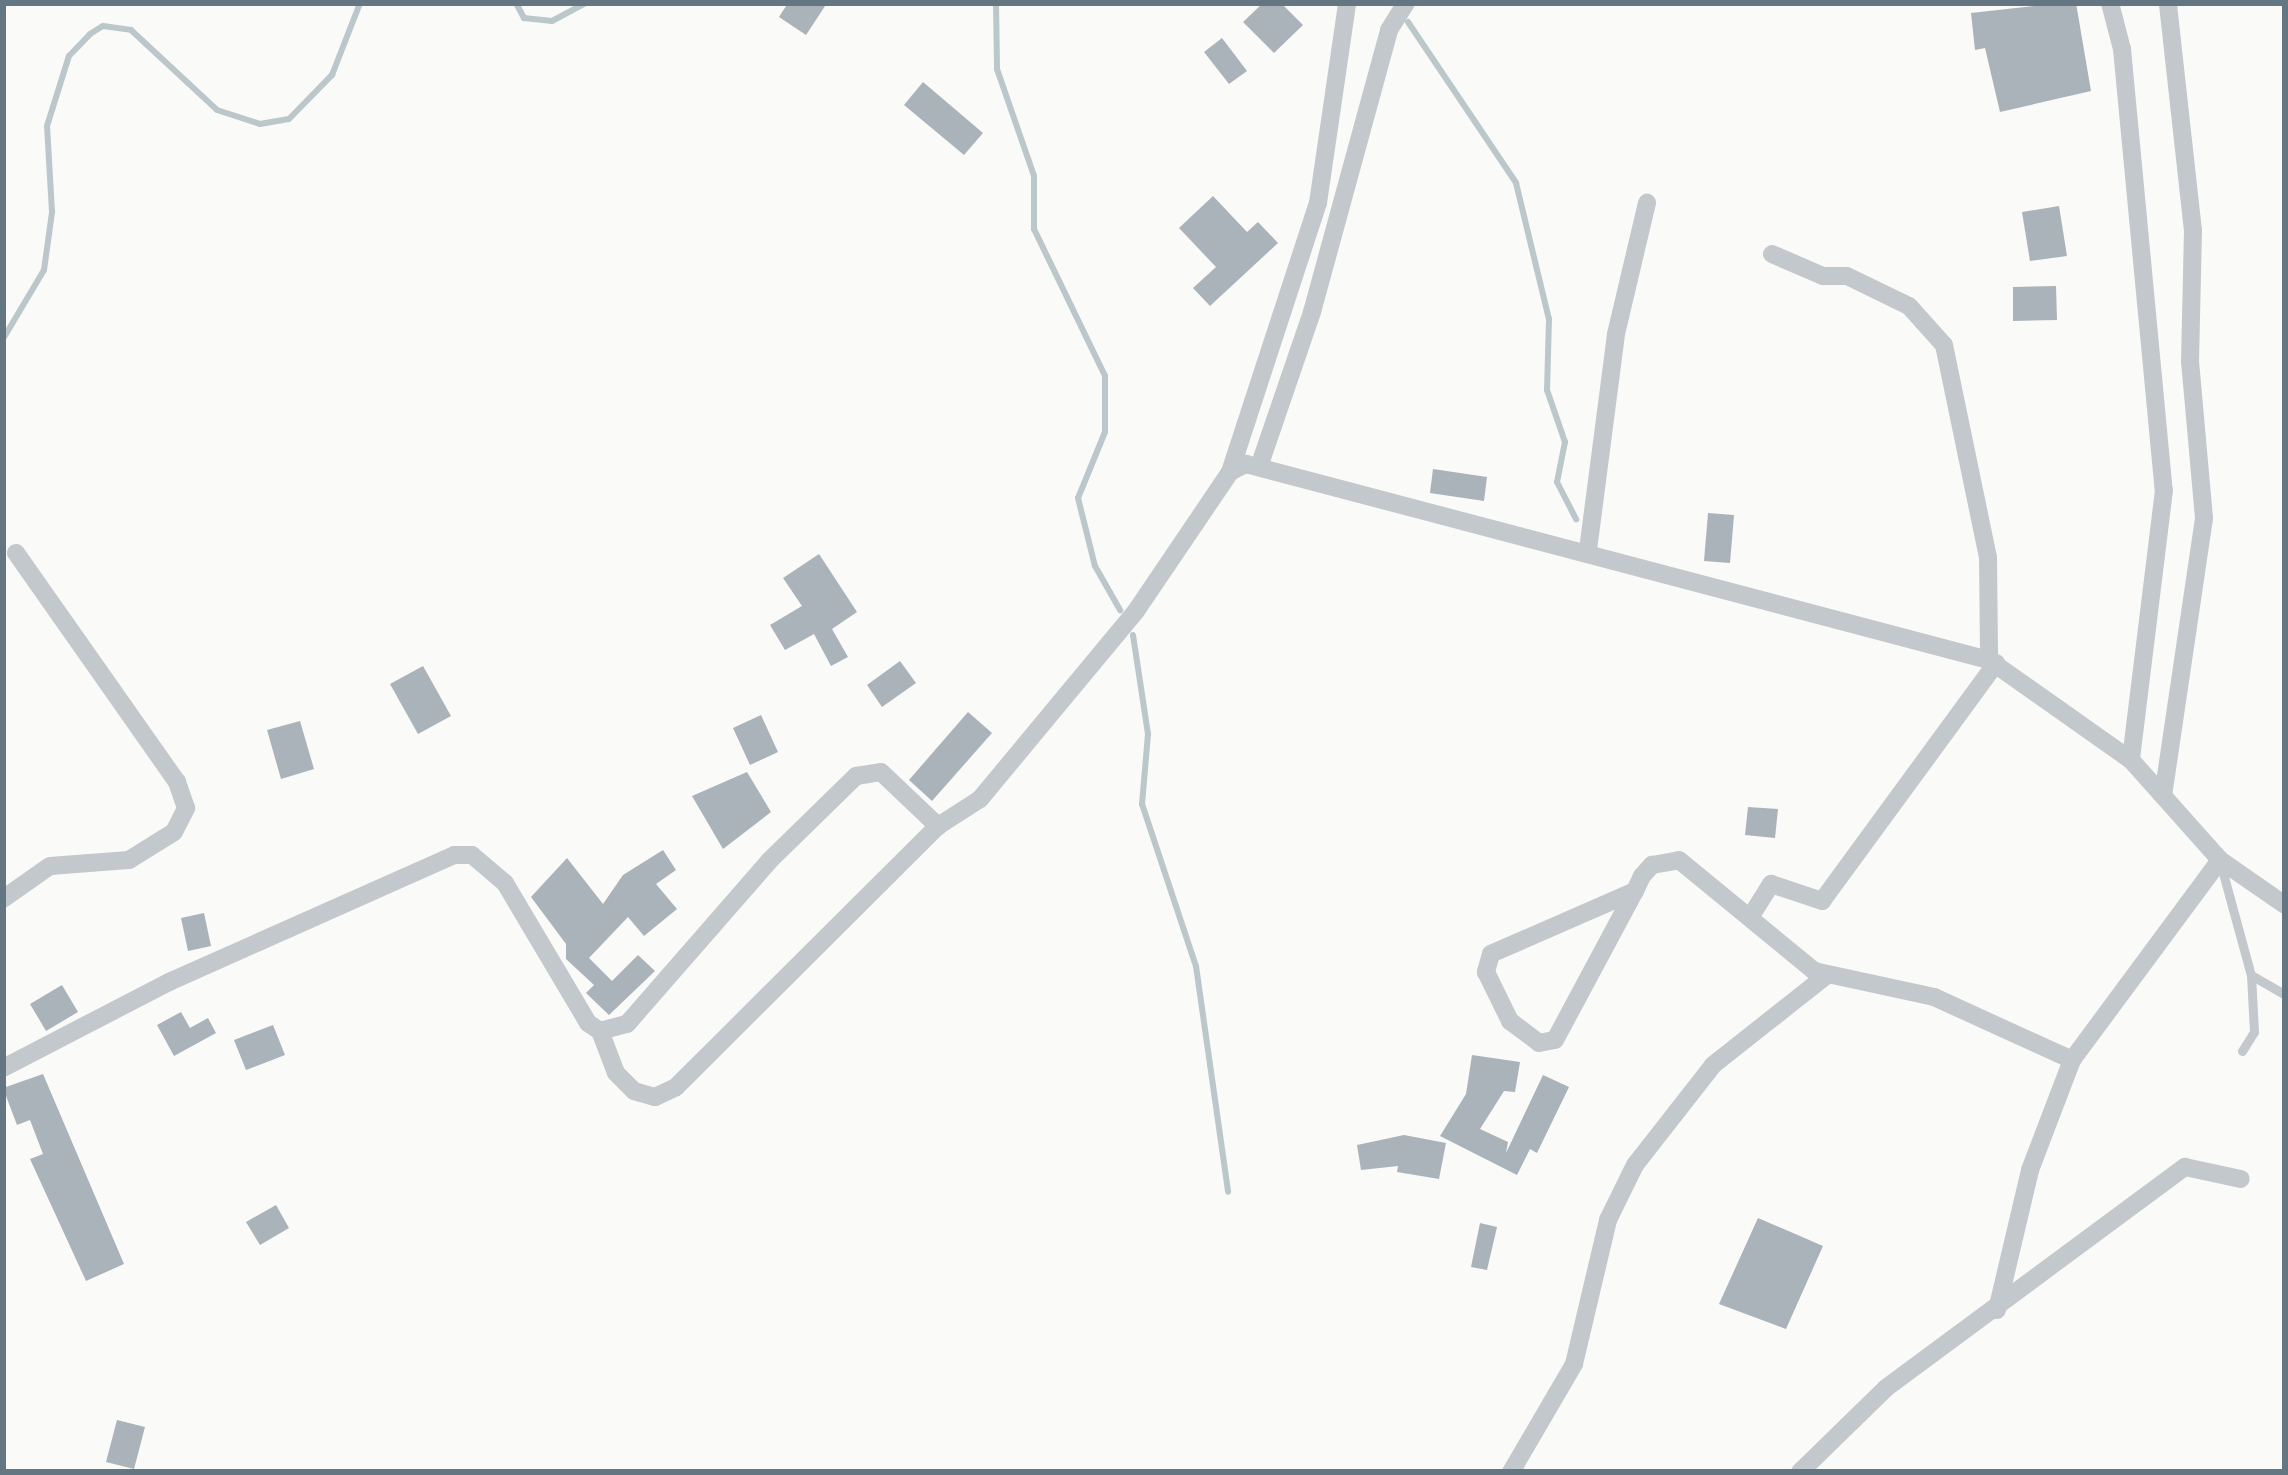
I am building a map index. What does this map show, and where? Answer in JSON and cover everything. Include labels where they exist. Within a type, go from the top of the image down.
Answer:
[{"type":"street","points":[[3,1068],[169,982],[454,856],[472,856],[505,883],[564,992],[600,1031],[616,1073],[634,1091],[655,1097],[676,1087],[938,826],[980,799],[1122,629],[1230,472],[1318,203],[1347,3]]},
{"type":"street","points":[[1260,464],[1312,311],[1389,30],[1406,3]]},
{"type":"street","points":[[2110,3],[2122,49],[2164,490],[2131,760]]},
{"type":"street","points":[[2163,796],[2204,518],[2190,362],[2193,231],[2168,3]]},
{"type":"street","points":[[1588,550],[1616,334],[1647,203]]},
{"type":"street","points":[[1751,916],[1771,884],[1822,901],[1992,662],[1988,557],[1944,345],[1925,318],[1889,296],[1772,254]]},
{"type":"street","points":[[1230,472],[1260,464],[1992,662],[2131,760],[2220,860],[2285,905]]},
{"type":"street","points":[[3,899],[50,866],[129,860],[174,832],[186,808],[63,611],[16,553]]},
{"type":"street","points":[[600,1031],[627,1024],[769,860],[856,776],[881,772],[938,826]]},
{"type":"street","points":[[1634,891],[1491,954],[1486,972],[1510,1021],[1540,1043],[1555,1040],[1634,891],[1652,865],[1679,860],[1827,975],[1934,997],[2072,1060]]},
{"type":"street","points":[[1997,1310],[2030,1170],[2072,1060],[2220,860]]},
{"type":"street","points":[[1511,1472],[1574,1364],[1608,1220],[1634,1165],[1713,1065],[1827,975]]},
{"type":"street","points":[[1800,1472],[1886,1388],[2185,1167],[2241,1179]]},
{"type":"lane","points":[[2220,860],[2251,975],[2254,1031],[2242,1052]]},
{"type":"lane","points":[[2251,975],[2285,995]]},
{"type":"building","points":[[788,3],[827,3],[806,35],[779,17]]},
{"type":"building","points":[[1263,3],[1281,3],[1303,25],[1274,53],[1243,22]]},
{"type":"building","points":[[2076,3],[2091,91],[2000,112],[1985,48],[1975,50],[1971,13]]},
{"type":"building","points":[[1222,38],[1247,71],[1229,84],[1204,52]]},
{"type":"building","points":[[923,82],[983,133],[964,155],[904,105]]},
{"type":"building","points":[[1213,196],[1247,232],[1258,222],[1278,243],[1210,306],[1193,288],[1216,267],[1179,228]]},
{"type":"building","points":[[2059,206],[2067,256],[2030,261],[2022,212]]},
{"type":"building","points":[[2056,286],[2057,320],[2013,321],[2013,287]]},
{"type":"building","points":[[1433,469],[1487,477],[1484,501],[1430,493]]},
{"type":"building","points":[[1708,513],[1734,515],[1730,563],[1704,561]]},
{"type":"building","points":[[819,554],[857,612],[832,629],[848,657],[831,666],[814,634],[785,650],[770,625],[802,606],[783,578]]},
{"type":"building","points":[[900,661],[916,683],[882,707],[867,685]]},
{"type":"building","points":[[423,666],[451,716],[418,734],[390,684]]},
{"type":"building","points":[[968,712],[992,733],[932,801],[909,780]]},
{"type":"building","points":[[761,715],[778,752],[750,765],[733,728]]},
{"type":"building","points":[[300,721],[314,769],[281,779],[267,730]]},
{"type":"building","points":[[747,772],[771,812],[723,849],[692,796]]},
{"type":"building","points":[[1748,807],[1778,809],[1775,838],[1745,835]]},
{"type":"building","points":[[663,850],[676,870],[656,884],[677,909],[644,936],[628,917],[589,958],[612,981],[638,955],[655,971],[609,1015],[586,993],[594,985],[566,959],[566,944],[531,897],[567,858],[603,904],[623,875]]},
{"type":"building","points":[[204,913],[211,946],[188,951],[181,918]]},
{"type":"building","points":[[62,985],[78,1012],[46,1031],[30,1004]]},
{"type":"building","points":[[181,1012],[190,1028],[208,1018],[216,1033],[174,1056],[157,1025]]},
{"type":"building","points":[[273,1025],[285,1055],[246,1070],[234,1040]]},
{"type":"building","points":[[1472,1055],[1520,1062],[1515,1092],[1504,1091],[1480,1129],[1508,1142],[1506,1153],[1543,1075],[1569,1087],[1537,1153],[1530,1149],[1517,1175],[1440,1136],[1466,1094]]},
{"type":"building","points":[[43,1074],[124,1264],[86,1281],[30,1159],[43,1154],[30,1120],[17,1125],[3,1088]]},
{"type":"building","points":[[1404,1135],[1446,1143],[1439,1179],[1397,1172],[1398,1166],[1361,1170],[1357,1145]]},
{"type":"building","points":[[276,1205],[289,1228],[260,1245],[246,1222]]},
{"type":"building","points":[[1758,1218],[1823,1246],[1786,1329],[1719,1304]]},
{"type":"building","points":[[1480,1223],[1497,1227],[1487,1270],[1471,1267]]},
{"type":"building","points":[[117,1420],[145,1427],[134,1469],[106,1462]]},
{"type":"waterway","points":[[3,339],[44,270],[52,212],[47,126],[69,56],[90,34],[103,26],[131,30],[217,110],[260,124],[289,119],[332,75],[360,3]]},
{"type":"waterway","points":[[516,3],[524,18],[552,21],[586,3]]},
{"type":"waterway","points":[[996,3],[997,69],[1034,176],[1034,229],[1105,376],[1105,432],[1078,498],[1095,566],[1120,610]]},
{"type":"waterway","points":[[1408,22],[1516,183],[1549,319],[1547,390],[1565,442],[1557,482],[1576,519]]},
{"type":"waterway","points":[[1133,635],[1148,734],[1142,804],[1196,966],[1228,1192]]}]
